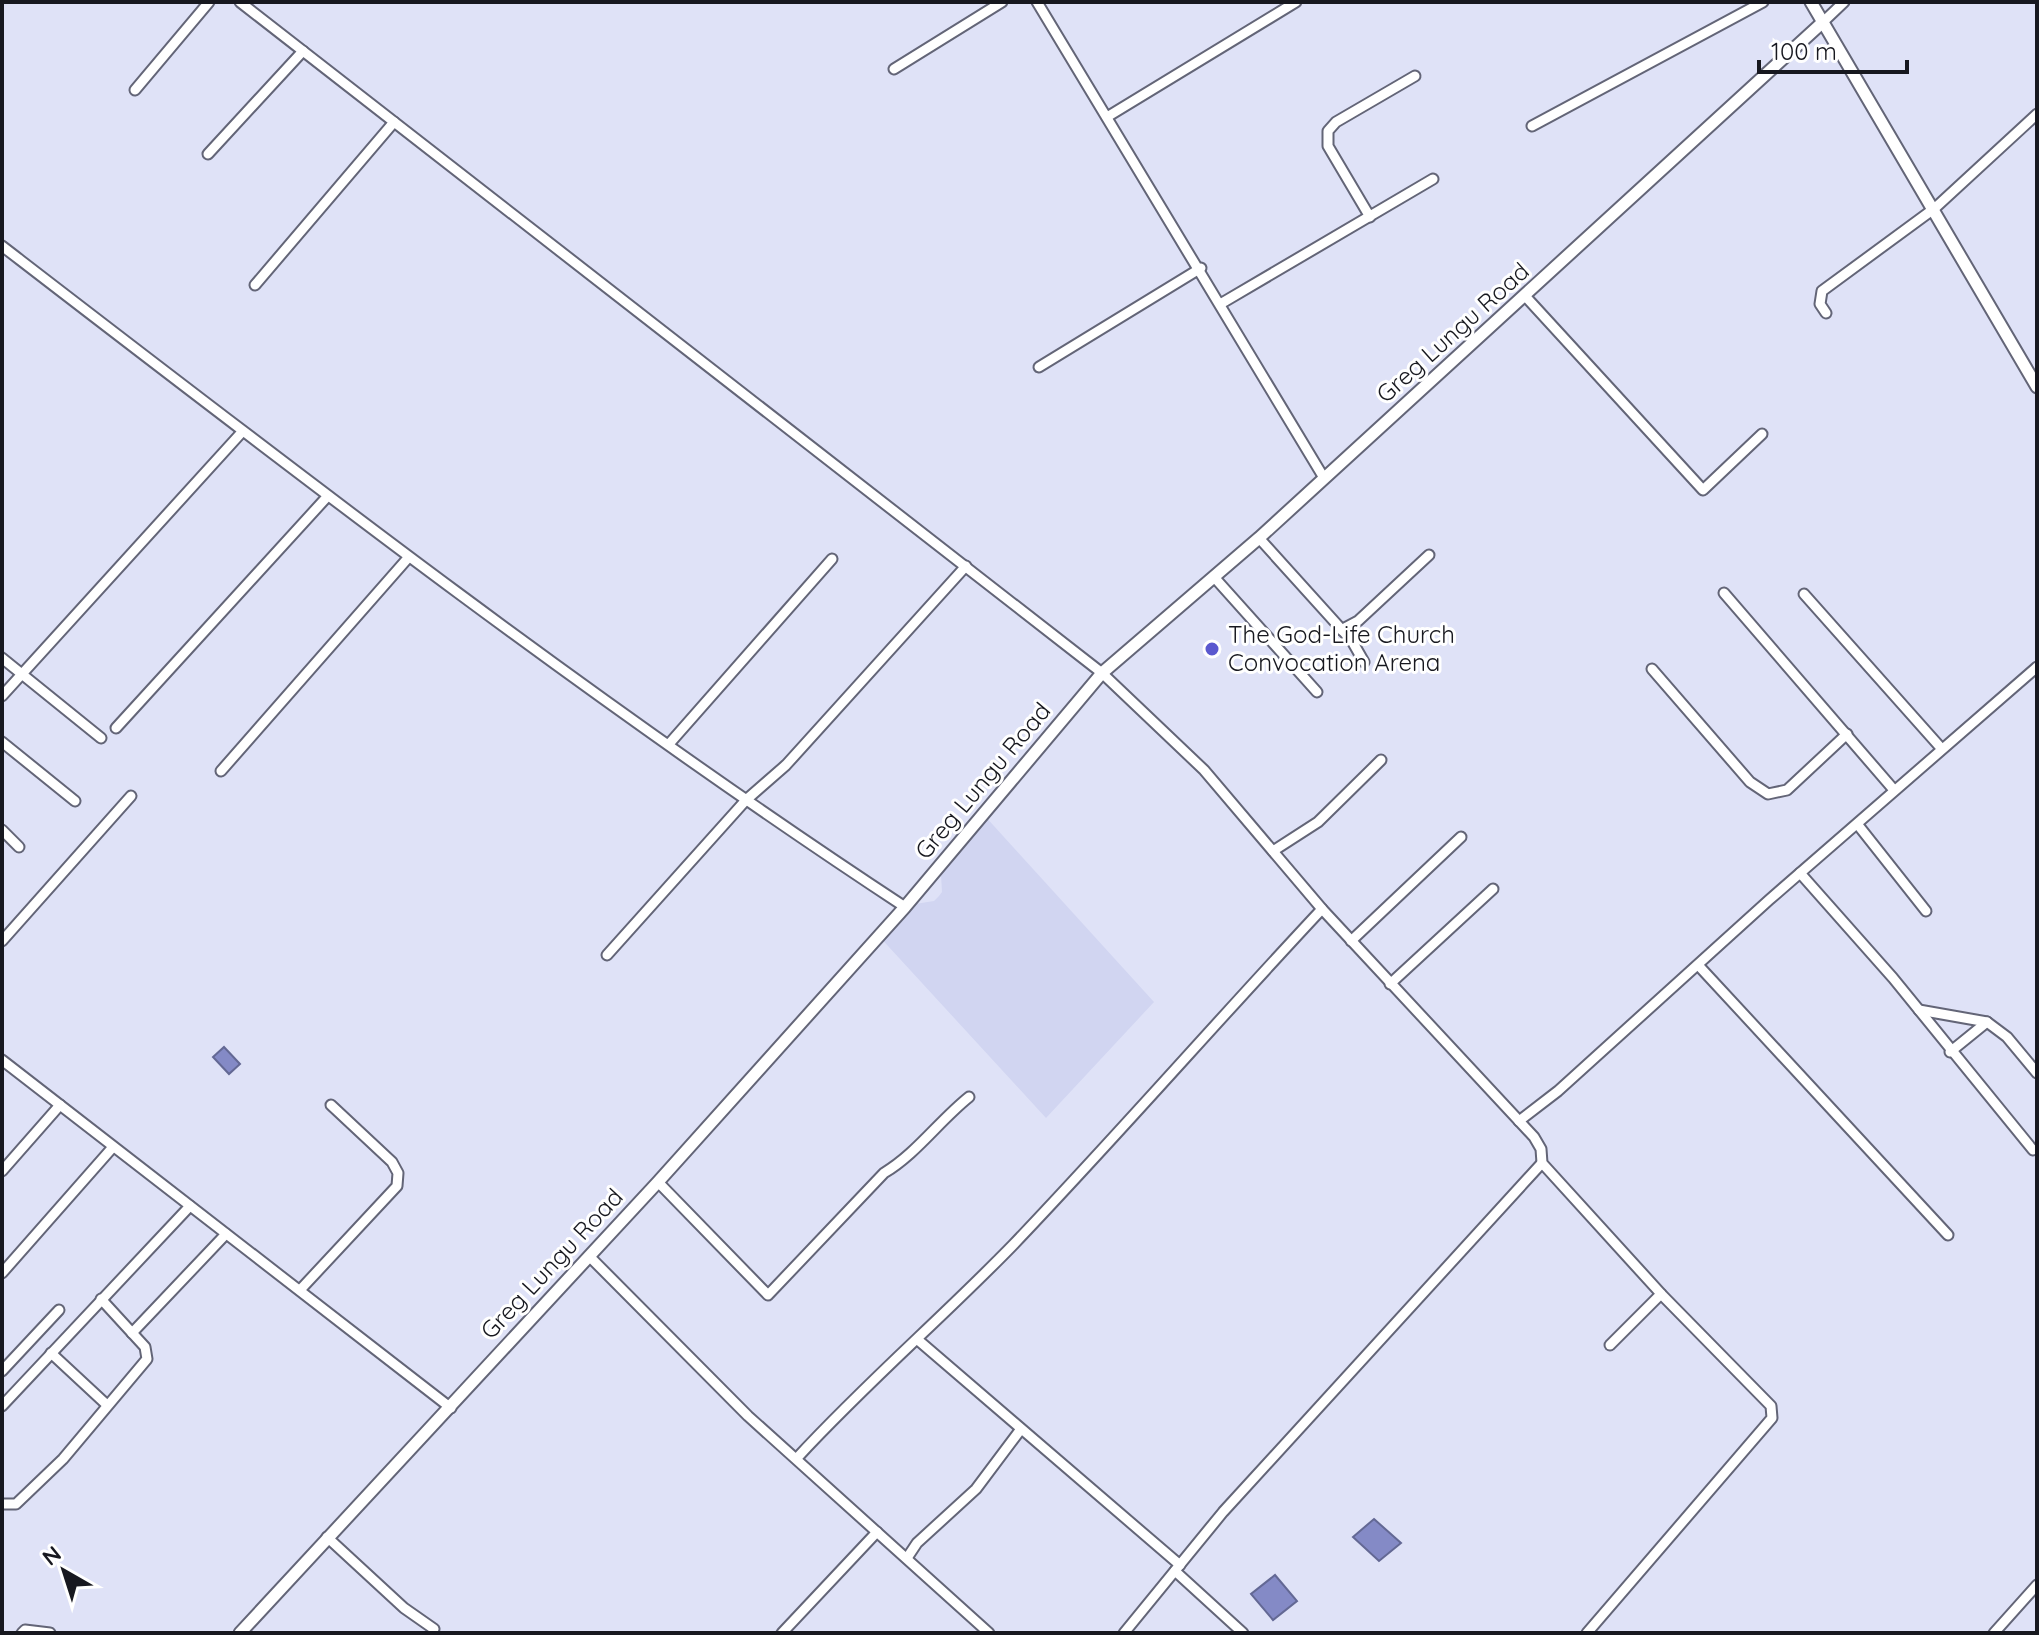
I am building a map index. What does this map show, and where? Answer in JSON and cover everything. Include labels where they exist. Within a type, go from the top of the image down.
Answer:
[{"type":"street","points":[[135,90],[209,2]]},
{"type":"street","points":[[240,2],[1102,673],[1204,770],[1322,909],[1519,1121],[1541,1149],[1542,1163],[1661,1294],[1733,1365],[1774,1413],[1587,1633]]},
{"type":"street","points":[[894,69],[1002,2]]},
{"type":"street","points":[[1037,2],[1201,268],[1324,478]]},
{"type":"street","points":[[1107,117],[1296,2]]},
{"type":"street","points":[[1532,126],[1763,2]]},
{"type":"street","points":[[1811,2],[1935,208],[2037,387]]},
{"type":"street","points":[[1823,22],[1844,2]]},
{"type":"street","name":"Greg Lungu Road","points":[[240,1633],[451,1408],[905,907],[1102,673],[1259,538],[1526,297],[1823,22]]},
{"type":"street","points":[[208,154],[303,51]]},
{"type":"street","points":[[1370,217],[1328,146],[1328,131],[1336,122],[1415,76]]},
{"type":"street","points":[[1826,313],[1820,304],[1822,291],[1935,208],[2037,114]]},
{"type":"street","points":[[255,285],[394,122]]},
{"type":"street","points":[[1222,303],[1433,179]]},
{"type":"street","points":[[2,246],[326,498],[746,800],[905,907]]},
{"type":"street","points":[[1039,367],[1201,268]]},
{"type":"street","points":[[1526,297],[1703,490],[1762,434]]},
{"type":"street","points":[[2,696],[242,432]]},
{"type":"street","points":[[116,728],[326,498]]},
{"type":"street","points":[[1259,538],[1341,630],[1364,662]]},
{"type":"street","points":[[1341,630],[1358,621],[1429,555]]},
{"type":"street","points":[[221,771],[408,558]]},
{"type":"street","points":[[669,744],[832,559]]},
{"type":"street","points":[[607,955],[746,800],[786,765],[966,566]]},
{"type":"street","points":[[1214,577],[1317,692]]},
{"type":"street","points":[[1724,593],[1894,790]]},
{"type":"street","points":[[1804,594],[1941,748]]},
{"type":"street","points":[[2,658],[101,738]]},
{"type":"street","points":[[1519,1121],[1558,1091],[1941,748],[2037,667]]},
{"type":"street","points":[[1652,669],[1750,782],[1768,794],[1787,790],[1847,734]]},
{"type":"street","points":[[2,742],[75,801]]},
{"type":"street","points":[[1273,851],[1318,822],[1381,760]]},
{"type":"street","points":[[2,941],[131,796]]},
{"type":"street","points":[[1858,825],[1926,911]]},
{"type":"street","points":[[2,830],[19,847]]},
{"type":"street","points":[[1351,941],[1461,837]]},
{"type":"street","points":[[1800,873],[1919,1010],[1950,1052],[2033,1150]]},
{"type":"street","points":[[1390,984],[1493,889]]},
{"type":"street","points":[[797,1458],[846,1405],[918,1340],[1051,1205],[1322,909]]},
{"type":"street","points":[[1698,965],[1948,1235]]},
{"type":"street","points":[[1919,1010],[1987,1022],[2007,1037],[2037,1073]]},
{"type":"street","points":[[1950,1052],[1987,1022]]},
{"type":"street","points":[[2,1060],[451,1408]]},
{"type":"street","points":[[658,1182],[768,1295],[884,1173],[897,1165],[944,1117],[969,1097]]},
{"type":"street","points":[[2,1171],[60,1105]]},
{"type":"street","points":[[300,1290],[397,1186],[398,1173],[392,1162],[331,1105]]},
{"type":"street","points":[[2,1273],[113,1147]]},
{"type":"street","points":[[1124,1633],[1223,1512],[1542,1163]]},
{"type":"street","points":[[2,1406],[190,1206]]},
{"type":"street","points":[[132,1333],[226,1234]]},
{"type":"street","points":[[589,1256],[748,1416],[989,1633]]},
{"type":"street","points":[[1610,1345],[1661,1294]]},
{"type":"street","points":[[2,1504],[10,1507],[20,1501],[63,1459],[147,1359],[145,1347],[101,1299]]},
{"type":"street","points":[[2,1371],[59,1310]]},
{"type":"street","points":[[918,1340],[1178,1568],[1243,1633]]},
{"type":"street","points":[[51,1353],[107,1405]]},
{"type":"street","points":[[907,1558],[917,1543],[976,1489],[1021,1429]]},
{"type":"street","points":[[782,1633],[877,1532]]},
{"type":"street","points":[[327,1537],[404,1608],[434,1629]]},
{"type":"street","points":[[1994,1633],[2037,1585]]},
{"type":"street","points":[[22,1633],[25,1630],[50,1633]]},
{"type":"shaded area","points":[[984,815],[1154,1002],[1046,1118],[877,934],[915,904],[934,901],[939,896],[942,892],[941,875]]},
{"type":"water","points":[[224,1047],[240,1064],[229,1074],[213,1057]]},
{"type":"water","points":[[1374,1519],[1401,1543],[1379,1561],[1353,1537]]},
{"type":"water","points":[[1275,1575],[1297,1601],[1273,1620],[1251,1594]]},
{"type":"place","name":"The God-Life Church Convocation Arena","points":[[1212,649]]}]
